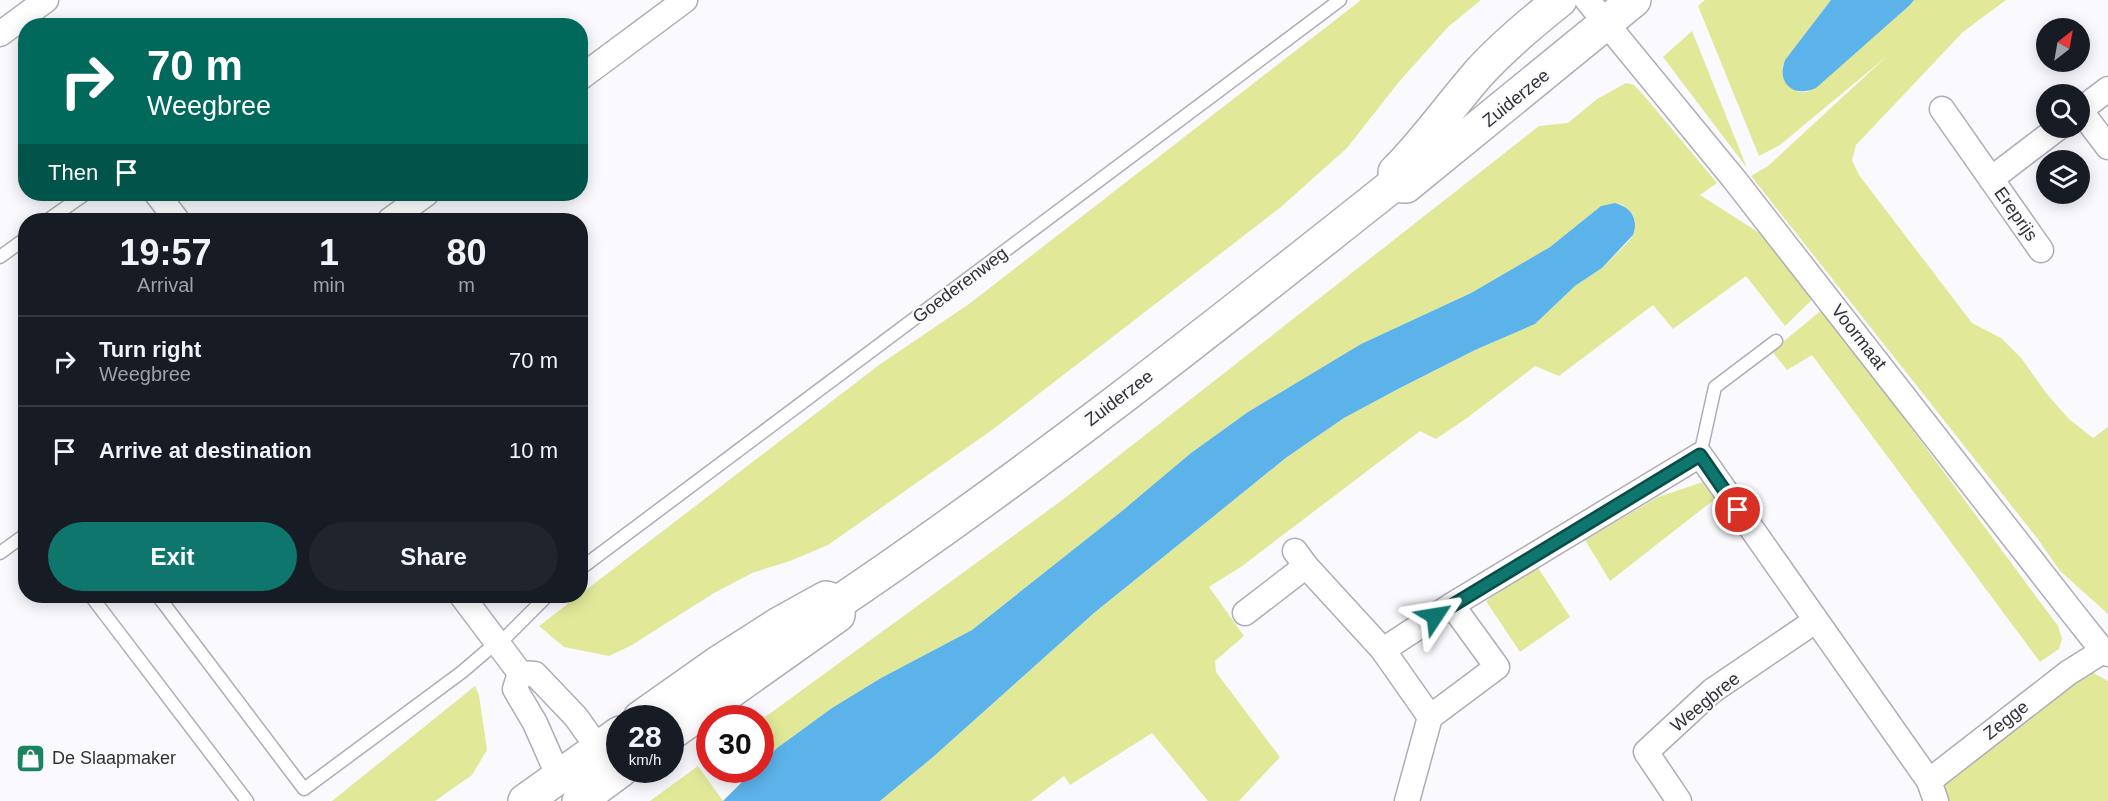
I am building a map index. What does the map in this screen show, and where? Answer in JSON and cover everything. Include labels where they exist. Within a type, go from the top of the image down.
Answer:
[{"type":"street","points":[[0,34],[22,14],[45,0]]},
{"type":"street","points":[[588,72],[685,0]]},
{"type":"street","name":"Zuiderzee","points":[[1393,185],[1394,172],[1419,147],[1480,71],[1502,49],[1560,0]]},
{"type":"street","name":"Zuiderzee","points":[[839,602],[996,490],[1197,339],[1393,185],[1406,186],[1596,12],[1634,0]]},
{"type":"street","name":"Voormaat","points":[[1596,12],[1741,188],[2106,652]]},
{"type":"street","points":[[2090,103],[2108,89]]},
{"type":"street","name":"Ereprijs","points":[[1942,109],[2041,250]]},
{"type":"street","points":[[2090,124],[2108,147]]},
{"type":"street","name":"Ereprijs","points":[[1991,179],[2045,138]]},
{"type":"street","points":[[162,201],[172,213]]},
{"type":"street","points":[[400,213],[416,201]]},
{"type":"street","points":[[1383,650],[1452,605],[1700,455],[1932,791]]},
{"type":"street","points":[[1245,613],[1301,559],[1383,650],[1430,717]]},
{"type":"street","name":"Zuiderzee","points":[[658,705],[778,624],[826,598],[839,602]]},
{"type":"street","name":"Zuiderzee","points":[[684,724],[838,615],[839,602]]},
{"type":"street","points":[[467,603],[520,673],[535,674],[576,717],[596,769]]},
{"type":"street","points":[[1407,801],[1430,717],[1497,667],[1452,605]]},
{"type":"street","name":"Weegbree","points":[[1679,801],[1646,752],[1712,691],[1815,621]]},
{"type":"street","name":"Zegge","points":[[1932,791],[2068,673],[2106,652]]},
{"type":"street","points":[[520,673],[515,689],[535,723],[554,766],[596,769]]},
{"type":"street","points":[[525,801],[596,769]]},
{"type":"lane","name":"Goederenweg","points":[[588,563],[1340,0]]},
{"type":"lane","points":[[58,213],[74,201]]},
{"type":"lane","points":[[0,256],[18,243]]},
{"type":"lane","points":[[1700,455],[1715,387],[1776,341]]},
{"type":"lane","points":[[0,553],[18,540]]},
{"type":"lane","points":[[96,603],[247,801]]},
{"type":"lane","points":[[163,603],[304,789],[462,672],[498,643],[540,603]]},
{"type":"green space","points":[[1361,0],[1481,0],[1448,27],[1398,83],[1347,148],[1281,207],[992,430],[828,545],[790,561],[752,573],[714,593],[632,645],[609,656],[564,647],[539,626],[569,603],[588,603],[588,588],[879,365],[969,304]]},
{"type":"green space","points":[[1705,0],[1831,0],[1782,67],[1798,92],[1807,92],[1816,87],[1914,0],[2006,0],[1963,32],[1856,145],[1852,160],[1859,175],[1972,323],[2001,338],[2022,359],[2046,393],[2069,419],[2093,438],[2108,427],[2108,614],[2060,571],[2037,538],[1751,176],[1768,166],[1886,57],[1780,145],[1759,156],[1698,6]]},
{"type":"green space","points":[[1692,31],[1747,168],[1663,57]]},
{"type":"green space","points":[[1626,83],[1634,85],[1717,183],[1700,195],[1758,232],[1814,298],[1785,326],[1746,276],[1673,329],[1653,305],[1559,376],[1535,366],[1436,439],[1420,431],[1242,566],[1209,587],[1244,636],[1215,661],[1216,672],[1280,757],[1239,801],[1208,801],[1152,733],[1070,785],[1064,776],[1031,801],[880,801],[933,757],[1094,613],[1287,457],[1344,418],[1398,389],[1475,350],[1535,324],[1575,286],[1602,268],[1629,241],[1633,235],[1635,221],[1633,215],[1623,205],[1615,203],[1601,206],[1550,247],[1471,293],[1361,344],[1248,412],[1191,453],[972,630],[881,678],[832,708],[774,751],[774,711],[1061,501],[1539,126],[1568,123],[1597,99]]},
{"type":"green space","points":[[1823,309],[2058,626],[2062,639],[2059,649],[2040,662],[1812,355],[1787,370],[1772,351]]},
{"type":"green space","points":[[1703,482],[1715,499],[1610,581],[1585,540],[1658,497]]},
{"type":"green space","points":[[1537,566],[1570,617],[1520,652],[1486,601]]},
{"type":"green space","points":[[2092,672],[2108,681],[2108,801],[1945,801],[1935,777]]},
{"type":"green space","points":[[475,686],[479,695],[487,750],[472,775],[435,801],[332,801]]},
{"type":"green space","points":[[696,767],[696,783],[710,783],[723,801],[650,801],[675,783],[684,783],[684,776]]},
{"type":"water","points":[[1831,0],[1914,0],[1816,88],[1808,91],[1794,90],[1785,82],[1783,76],[1785,60]]},
{"type":"water","points":[[1615,203],[1625,207],[1634,219],[1633,235],[1602,268],[1575,286],[1535,324],[1475,350],[1398,389],[1344,418],[1287,457],[1094,613],[933,757],[880,801],[723,801],[741,783],[774,783],[774,751],[777,748],[832,708],[881,678],[972,630],[1191,453],[1248,412],[1361,344],[1471,293],[1550,247],[1601,206]]},
{"type":"place","name":"De Slaapmaker","points":[[31,758]]},
{"type":"route","points":[[1435,616],[1700,455],[1738,510]]}]
